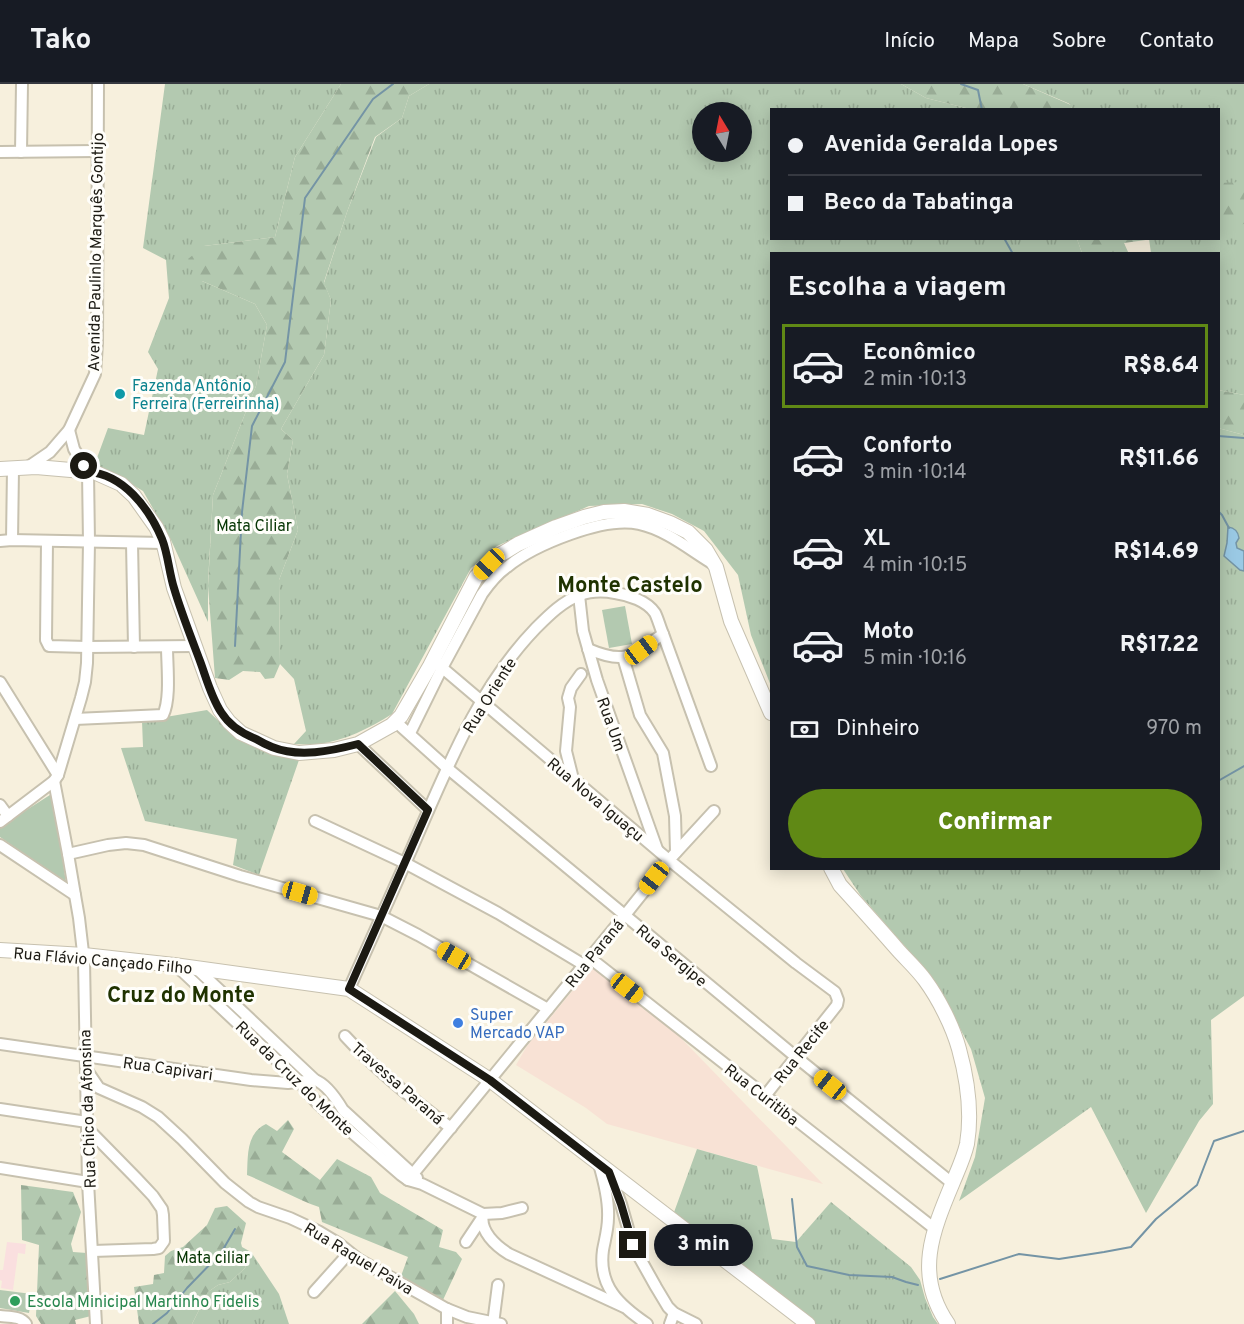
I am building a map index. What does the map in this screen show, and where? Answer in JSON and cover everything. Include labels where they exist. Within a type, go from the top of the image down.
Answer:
[{"type":"main road","points":[[6,469],[94,472],[121,484],[134,496],[156,527],[163,543],[174,588],[220,710],[241,733],[274,748],[299,753],[334,750],[358,744],[396,722],[438,664],[476,577],[498,556],[518,544],[556,527],[604,512],[624,511],[648,515],[670,523],[688,532],[706,550],[717,567],[731,621],[770,711]]},
{"type":"main road","points":[[832,870],[840,885],[925,980],[953,1032],[959,1049],[965,1076],[969,1116],[967,1144],[935,1229],[928,1269],[929,1284],[936,1305],[948,1324]]},
{"type":"main road","name":"Rua Flávio Cançado Filho","points":[[0,950],[84,955],[174,965],[349,989]]},
{"type":"main road","points":[[349,989],[490,1080],[808,1324]]},
{"type":"street","points":[[21,152],[22,84]]},
{"type":"street","name":"Avenida Paulinlo Marquês Gontijo","points":[[28,468],[50,452],[69,430],[92,382],[96,365],[98,84]]},
{"type":"street","points":[[0,152],[97,151]]},
{"type":"street","points":[[0,805],[4,819],[56,778],[85,682],[89,542],[82,471],[69,430]]},
{"type":"street","points":[[6,469],[6,541],[163,543]]},
{"type":"street","points":[[47,541],[46,640],[49,646],[87,648],[195,646]]},
{"type":"street","points":[[132,543],[134,647]]},
{"type":"street","name":"Rua Oriente","points":[[349,989],[446,767],[481,702],[526,638],[558,608],[579,595],[591,592],[621,594],[639,600],[651,608],[663,634],[711,766]]},
{"type":"street","name":"Rua Um","points":[[579,595],[581,622],[603,702],[657,849]]},
{"type":"street","points":[[588,649],[615,658],[633,655],[663,634]]},
{"type":"street","points":[[75,720],[163,715],[166,710],[168,682],[167,647]]},
{"type":"street","points":[[623,657],[640,715],[663,753],[675,816],[672,856]]},
{"type":"street","points":[[410,733],[438,664]]},
{"type":"street","name":"Rua Nova Iguaçu","points":[[438,664],[657,849],[672,856],[796,963],[831,989],[838,996],[837,1005]]},
{"type":"street","points":[[573,779],[566,751],[570,707],[568,698],[581,674]]},
{"type":"street","points":[[0,682],[56,778]]},
{"type":"street","name":"Rua Sergipe","points":[[396,722],[446,767],[952,1184]]},
{"type":"street","points":[[358,744],[428,810]]},
{"type":"street","name":"Rua Chico da Afonsina","points":[[56,778],[84,955],[88,1182],[96,1324]]},
{"type":"street","name":"Rua Paraná","points":[[411,1177],[672,856],[714,811]]},
{"type":"street","name":"Rua Curitiba","points":[[315,821],[405,863],[587,962],[765,1096],[935,1229]]},
{"type":"street","points":[[68,854],[108,845],[126,843],[144,845],[240,876],[381,916],[548,1009]]},
{"type":"street","points":[[0,845],[75,895]]},
{"type":"street","name":"Rua da Cruz do Monte","points":[[174,965],[300,1082],[329,1114],[391,1169],[411,1177],[482,1216]]},
{"type":"street","name":"Rua da Cruz do Monte","points":[[196,968],[319,1082],[343,1110],[411,1177]]},
{"type":"street","name":"Rua Recife","points":[[765,1096],[837,1005]]},
{"type":"street","name":"Travessa Paraná","points":[[345,1036],[387,1077],[451,1128]]},
{"type":"street","name":"Rua Capivari","points":[[0,1048],[85,1057],[251,1080],[272,1082],[315,1080]]},
{"type":"street","name":"Rua Raquel Paiva","points":[[86,1069],[99,1088],[142,1107],[158,1117],[225,1183],[249,1202],[318,1231],[349,1253],[447,1310],[496,1324]]},
{"type":"street","points":[[0,1109],[88,1126],[153,1196],[162,1209],[164,1241],[159,1248],[93,1251]]},
{"type":"street","points":[[0,1168],[88,1182]]},
{"type":"street","points":[[604,1168],[608,1217],[603,1271],[608,1287],[624,1307]]},
{"type":"street","points":[[604,1168],[621,1204],[633,1245],[663,1299],[674,1313],[696,1324]]},
{"type":"street","points":[[466,1242],[482,1216],[522,1208]]},
{"type":"street","points":[[482,1216],[488,1235],[498,1247],[624,1307],[647,1324]]},
{"type":"street","points":[[314,1292],[349,1253]]},
{"type":"street","points":[[496,1324],[498,1285]]},
{"type":"street","points":[[447,1310],[447,1324]]},
{"type":"street","points":[[670,1324],[674,1313]]},
{"type":"street","points":[[0,1316],[18,1318],[25,1323]]},
{"type":"shaded area","points":[[592,967],[673,1030],[823,1184],[607,1124],[586,1108],[516,1065],[527,1046]]},
{"type":"shaded area","points":[[7,1242],[26,1244],[25,1254],[18,1253],[13,1290],[1,1288],[2,1281],[0,1280],[0,1270],[3,1270]]},
{"type":"green space","points":[[165,84],[341,84],[295,157],[275,237],[204,246],[202,281],[255,304],[267,325],[256,386],[213,495],[208,622],[171,540],[143,491],[94,466],[108,428],[144,435],[158,369],[148,352],[169,298],[166,260],[143,248]]},
{"type":"green space","name":"Mata Ciliar","points":[[341,84],[429,84],[409,96],[402,118],[375,137],[324,282],[331,300],[324,355],[281,429],[293,440],[287,474],[298,530],[279,580],[280,664],[274,678],[265,679],[260,672],[243,671],[229,680],[215,678],[208,586],[213,495],[256,386],[267,325],[255,304],[202,281],[188,259],[204,246],[275,237],[295,157]]},
{"type":"green space","points":[[429,84],[901,84],[926,98],[966,108],[770,108],[770,240],[1077,240],[1082,252],[770,252],[770,683],[751,635],[738,575],[704,531],[672,514],[642,504],[589,506],[497,546],[471,568],[392,714],[347,737],[315,744],[294,744],[306,731],[294,679],[280,664],[279,580],[298,530],[287,474],[293,440],[281,429],[324,355],[331,300],[324,283],[347,212],[376,137],[402,118],[409,96]]},
{"type":"green space","points":[[901,84],[1023,84],[1071,105],[1072,108],[966,108],[926,98]]},
{"type":"green space","points":[[1023,84],[1244,84],[1244,395],[1220,390],[1220,252],[1151,252],[1149,240],[1220,240],[1220,108],[1072,108],[1070,104]]},
{"type":"green space","points":[[1244,182],[1244,224],[1220,228],[1220,183]]},
{"type":"green space","points":[[1078,240],[1146,240],[1124,243],[1128,252],[1082,252]]},
{"type":"green space","points":[[1220,390],[1244,395],[1244,435],[1220,429]]},
{"type":"green space","points":[[1220,429],[1244,435],[1244,996],[1211,1020],[1213,1104],[1199,1121],[1146,1213],[1091,1107],[959,1201],[975,1157],[985,1098],[971,1049],[948,1006],[916,959],[861,896],[844,870],[1220,870]]},
{"type":"green space","points":[[625,606],[632,644],[609,648],[602,610]]},
{"type":"green space","points":[[207,710],[225,727],[272,751],[299,760],[259,875],[233,865],[237,839],[145,821],[121,748],[143,747],[142,721]]},
{"type":"green space","points":[[53,793],[66,883],[0,837],[0,827]]},
{"type":"green space","points":[[288,1120],[294,1129],[282,1152],[320,1180],[337,1159],[371,1177],[380,1193],[443,1230],[439,1247],[456,1252],[462,1259],[443,1300],[401,1276],[408,1257],[322,1222],[319,1207],[247,1175],[249,1146],[255,1133],[266,1124],[277,1131]]},
{"type":"green space","points":[[697,1149],[757,1166],[772,1239],[796,1242],[831,1202],[911,1267],[920,1280],[925,1298],[938,1324],[814,1324],[673,1215]]},
{"type":"green space","points":[[21,1185],[73,1192],[81,1212],[71,1244],[73,1252],[87,1253],[91,1316],[75,1320],[76,1324],[41,1324],[36,1316],[39,1245],[22,1240]]},
{"type":"green space","name":"Mata ciliar","points":[[227,1206],[246,1223],[241,1243],[242,1247],[251,1252],[245,1268],[230,1282],[218,1285],[208,1292],[192,1324],[139,1324],[134,1287],[153,1284],[154,1275],[164,1273],[165,1256],[183,1247],[207,1225],[215,1208]]},
{"type":"green space","points":[[251,1252],[279,1294],[289,1324],[192,1324],[208,1292],[218,1285],[230,1282],[245,1268]]},
{"type":"green space","name":"Escola Minicipal Martinho Fidelis","points":[[0,1290],[32,1294],[29,1313],[0,1308]]},
{"type":"green space","points":[[395,1291],[414,1314],[419,1324],[362,1324]]},
{"type":"water","points":[[1228,527],[1238,533],[1239,538],[1236,543],[1237,548],[1244,551],[1244,571],[1224,556]]},
{"type":"waterway","points":[[235,646],[242,512],[252,426],[285,362],[305,198],[373,99],[393,84]]},
{"type":"waterway","points":[[961,84],[978,90],[982,108]]},
{"type":"waterway","points":[[1005,240],[1012,252]]},
{"type":"waterway","points":[[1220,436],[1244,438]]},
{"type":"waterway","points":[[1220,513],[1229,528]]},
{"type":"waterway","points":[[1220,780],[1244,766]]},
{"type":"waterway","points":[[940,1279],[1019,1254],[1059,1259],[1131,1247],[1156,1219],[1197,1185],[1214,1141],[1244,1131]]},
{"type":"waterway","points":[[792,1199],[797,1247],[807,1266],[849,1275],[892,1277],[918,1285]]},
{"type":"waterway","points":[[153,1324],[167,1313],[187,1288],[221,1253],[235,1229]]},
{"type":"place","name":"Fazenda Antônio Ferreira (Ferreirinha)","points":[[120,394]]},
{"type":"place","name":"Super Mercado VAP","points":[[458,1023]]},
{"type":"place","name":"Escola Minicipal Martinho Fidelis","points":[[15,1301]]},
{"type":"district","name":"Monte Castelo","points":[[630,584]]},
{"type":"district","name":"Cruz do Monte","points":[[181,994]]},
{"type":"route","points":[[84,466],[88,472],[94,472],[121,484],[145,509],[156,527],[163,541],[174,588],[210,688],[220,710],[229,722],[241,733],[274,748],[299,753],[334,750],[358,744],[428,810],[349,989],[490,1080],[609,1172],[633,1245]]}]
